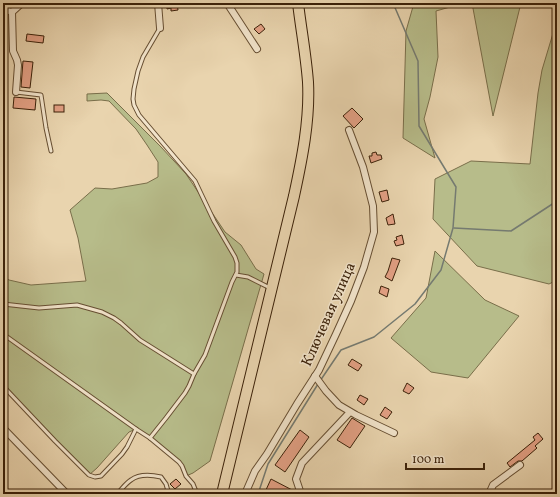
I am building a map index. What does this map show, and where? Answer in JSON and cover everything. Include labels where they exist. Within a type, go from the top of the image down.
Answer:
[{"type":"highway","points":[[222,494],[299,174],[304,144],[308,82],[298,3]]},
{"type":"street","points":[[16,92],[18,65],[13,51],[12,12],[22,3]]},
{"type":"street","points":[[158,3],[160,28]]},
{"type":"street","points":[[227,3],[257,49]]},
{"type":"street","points":[[3,9],[12,12]]},
{"type":"street","name":"Ключевая улица","points":[[245,494],[255,471],[315,376],[336,334],[364,267],[374,232],[373,206],[363,167],[349,130]]},
{"type":"street","points":[[315,376],[339,405],[350,412],[394,432]]},
{"type":"street","points":[[301,494],[296,479],[302,464],[350,412]]},
{"type":"street","points":[[3,428],[66,494]]},
{"type":"street","points":[[489,494],[493,485],[520,465]]},
{"type":"lane","points":[[150,438],[185,393],[205,355],[232,282],[236,275],[237,268],[235,257],[214,222],[195,181],[139,115],[134,104],[134,89],[138,71],[143,57],[160,28]]},
{"type":"lane","points":[[16,92],[40,96],[51,150]]},
{"type":"lane","points":[[236,275],[248,277],[272,289]]},
{"type":"lane","points":[[3,304],[39,308],[77,305],[102,312],[121,323],[148,346],[194,374]]},
{"type":"lane","points":[[3,334],[150,438],[179,462],[186,476],[193,484],[197,494]]},
{"type":"lane","points":[[3,386],[55,441],[89,475],[93,477],[101,476],[117,460],[136,429]]},
{"type":"lane","points":[[117,494],[132,479],[140,476],[153,475],[161,477],[166,484],[168,491],[165,494]]},
{"type":"green space","points":[[414,3],[464,3],[436,11],[438,57],[424,119],[435,158],[403,138],[406,31]]},
{"type":"green space","points":[[472,3],[521,3],[493,116]]},
{"type":"green space","points":[[557,20],[557,280],[549,284],[477,266],[433,219],[435,179],[471,161],[530,164],[542,70]]},
{"type":"green space","points":[[107,93],[186,174],[225,232],[241,245],[256,269],[264,274],[210,461],[186,476],[179,462],[136,429],[129,432],[89,475],[3,386],[3,276],[9,280],[31,285],[86,281],[78,238],[70,210],[95,188],[112,189],[147,183],[158,177],[158,162],[136,129],[109,101],[87,101],[87,94]]},
{"type":"green space","points":[[435,251],[485,300],[519,316],[468,378],[431,372],[391,338],[426,298]]},
{"type":"building","points":[[167,3],[177,3],[178,10],[171,11],[171,8],[167,9]]},
{"type":"building","points":[[261,24],[265,29],[259,34],[254,29]]},
{"type":"building","points":[[27,34],[44,36],[43,43],[26,41]]},
{"type":"building","points":[[23,61],[33,62],[30,88],[21,87]]},
{"type":"building","points":[[14,97],[36,99],[35,110],[13,108]]},
{"type":"building","points":[[54,105],[64,105],[64,112],[54,112]]},
{"type":"building","points":[[352,108],[363,119],[354,128],[343,116]]},
{"type":"building","points":[[376,152],[377,155],[381,155],[382,159],[371,163],[369,156],[372,156],[372,153]]},
{"type":"building","points":[[387,190],[389,200],[382,202],[379,192]]},
{"type":"building","points":[[393,214],[395,224],[388,225],[386,218]]},
{"type":"building","points":[[402,235],[404,244],[396,246],[394,241],[397,240],[396,237]]},
{"type":"building","points":[[392,258],[400,260],[392,281],[385,277]]},
{"type":"building","points":[[381,286],[389,289],[387,297],[379,293]]},
{"type":"building","points":[[352,359],[362,365],[358,371],[348,365]]},
{"type":"building","points":[[407,383],[414,388],[409,394],[403,391]]},
{"type":"building","points":[[360,395],[368,399],[364,405],[357,400]]},
{"type":"building","points":[[385,407],[392,412],[387,419],[380,415]]},
{"type":"building","points":[[352,418],[365,426],[350,448],[337,440]]},
{"type":"building","points":[[300,430],[309,437],[285,472],[275,465]]},
{"type":"building","points":[[538,433],[543,439],[535,446],[537,448],[522,461],[518,461],[510,467],[507,463],[535,440],[533,437]]},
{"type":"building","points":[[176,479],[181,484],[175,489],[170,484]]},
{"type":"building","points":[[271,479],[296,492],[296,494],[269,494],[265,492]]},
{"type":"waterway","points":[[320,381],[341,350],[374,337],[415,304],[441,270],[453,228],[456,187],[419,126],[418,61],[393,3]]},
{"type":"waterway","points":[[454,228],[511,231],[557,201]]},
{"type":"waterway","points":[[258,494],[268,464],[318,384]]}]
